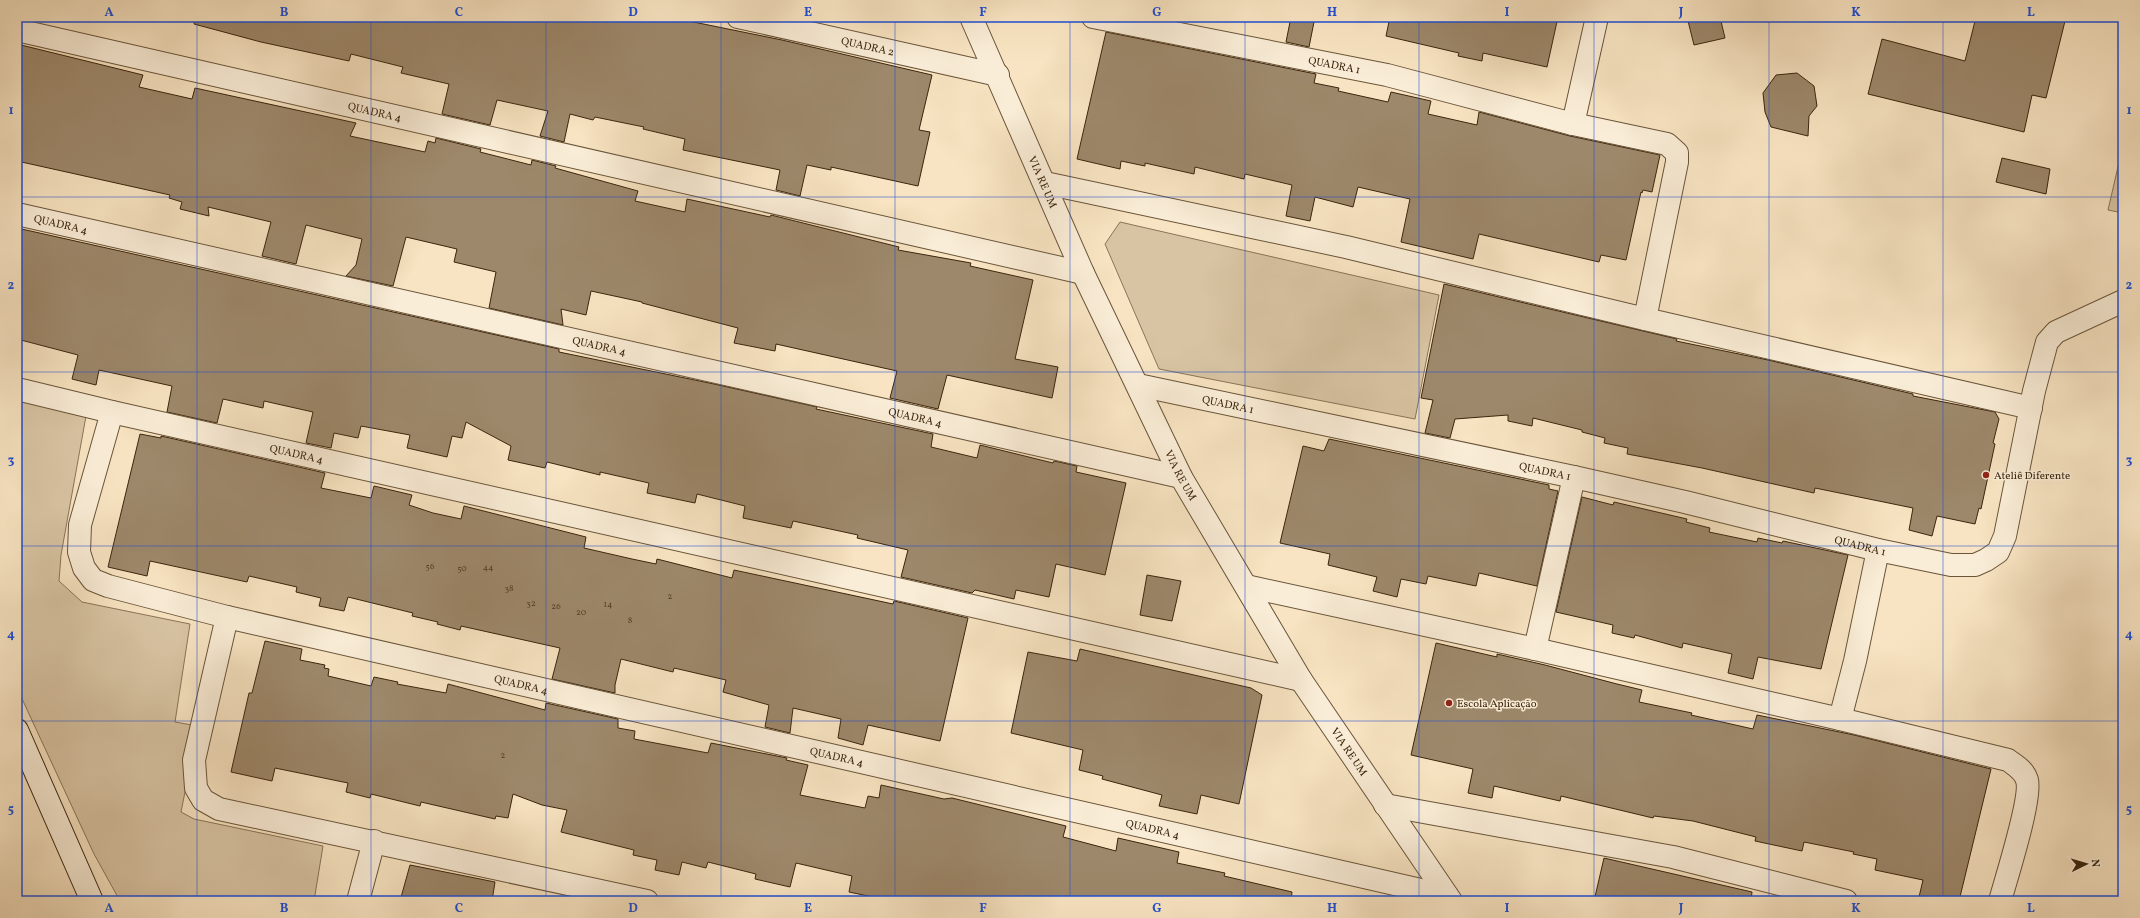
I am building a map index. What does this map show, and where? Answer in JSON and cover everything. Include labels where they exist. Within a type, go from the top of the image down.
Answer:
[{"type":"street","name":"QUADRA 2","points":[[738,17],[998,75]]},
{"type":"street","name":"VIA RE UM","points":[[971,17],[998,75],[1083,273],[1181,477],[1301,680],[1449,898]]},
{"type":"street","name":"QUADRA 1","points":[[1093,17],[1387,75],[1573,124],[1667,144],[1677,152],[1677,162],[1645,319]]},
{"type":"street","points":[[1573,124],[1597,17]]},
{"type":"street","name":"QUADRA 4","points":[[17,30],[1083,273]]},
{"type":"street","points":[[1044,183],[1346,247],[1645,319],[2031,408]]},
{"type":"street","name":"QUADRA 4","points":[[17,214],[1181,477]]},
{"type":"street","name":"QUADRA 1","points":[[1138,385],[1685,502],[1878,550],[1950,565],[1975,564],[1986,560],[1998,552],[2005,536],[2031,408],[2048,342],[2056,332],[2123,301]]},
{"type":"street","name":"QUADRA 4","points":[[17,389],[112,412],[1301,680]]},
{"type":"street","name":"QUADRA 4","points":[[112,412],[80,525],[79,552],[84,568],[93,580],[108,586],[227,617],[1449,898]]},
{"type":"street","points":[[1535,649],[1574,478]]},
{"type":"street","points":[[1840,719],[1855,660],[1878,550]]},
{"type":"street","points":[[1246,586],[1535,649],[1840,719],[2008,760],[2021,769],[2027,781],[2026,804],[2000,901]]},
{"type":"street","points":[[227,617],[194,760],[196,788],[203,800],[219,809],[374,841],[647,901]]},
{"type":"street","points":[[17,730],[92,901]]},
{"type":"street","points":[[1385,805],[1673,857],[1846,901]]},
{"type":"street","points":[[358,901],[374,841]]},
{"type":"shaded area","points":[[2123,145],[2123,213],[2108,210]]},
{"type":"shaded area","points":[[1120,222],[1439,295],[1415,419],[1159,369],[1105,244]]},
{"type":"shaded area","points":[[17,400],[86,416],[61,555],[59,581],[82,602],[190,624],[175,722],[198,726],[181,812],[194,819],[323,846],[314,901],[120,901],[94,854],[17,688]]},
{"type":"building","points":[[195,17],[669,17],[782,40],[932,75],[919,130],[930,132],[918,186],[831,167],[831,170],[807,165],[800,196],[776,190],[780,170],[683,150],[685,139],[643,129],[644,127],[595,117],[593,120],[570,114],[564,142],[540,136],[548,111],[497,100],[490,125],[442,114],[449,84],[401,73],[403,67],[351,54],[349,61],[261,42],[194,24]]},
{"type":"building","points":[[1291,17],[1315,17],[1309,47],[1286,42]]},
{"type":"building","points":[[1390,17],[1558,17],[1547,67],[1483,53],[1482,61],[1458,56],[1459,53],[1386,36]]},
{"type":"building","points":[[1687,17],[1720,17],[1725,38],[1694,45]]},
{"type":"building","points":[[1976,17],[2066,17],[2046,98],[2032,95],[2024,132],[1868,94],[1882,39],[1965,61]]},
{"type":"building","points":[[1106,32],[1316,74],[1314,83],[1339,88],[1338,91],[1388,102],[1391,92],[1431,101],[1428,114],[1477,125],[1479,112],[1570,136],[1660,155],[1652,192],[1643,190],[1642,193],[1641,192],[1626,260],[1601,255],[1599,262],[1479,234],[1473,259],[1401,242],[1410,199],[1358,187],[1353,207],[1315,197],[1310,221],[1286,216],[1292,185],[1245,174],[1244,179],[1195,167],[1194,174],[1145,163],[1145,166],[1121,161],[1120,169],[1077,159]]},
{"type":"building","points":[[17,44],[143,75],[139,87],[192,99],[195,88],[356,123],[350,136],[425,152],[428,141],[435,143],[436,138],[481,149],[480,152],[531,165],[532,160],[556,166],[555,168],[638,191],[635,201],[685,212],[687,199],[770,217],[771,215],[899,247],[898,250],[971,263],[970,266],[1033,280],[1015,359],[1058,367],[1052,398],[947,375],[938,409],[890,398],[897,371],[776,344],[775,351],[734,343],[738,328],[642,302],[591,291],[586,315],[561,309],[563,325],[489,308],[496,272],[454,262],[457,249],[406,237],[393,286],[346,276],[356,265],[362,239],[306,225],[296,264],[262,256],[271,222],[208,207],[209,216],[180,209],[182,202],[169,198],[170,195],[17,161]]},
{"type":"building","points":[[1797,73],[1814,86],[1817,106],[1809,116],[1808,136],[1771,127],[1765,112],[1763,93],[1776,75]]},
{"type":"building","points":[[2002,158],[2050,169],[2046,194],[1996,182]]},
{"type":"building","points":[[17,228],[559,349],[559,352],[714,384],[817,407],[816,409],[933,434],[931,447],[977,458],[980,445],[1053,463],[1054,461],[1077,466],[1076,472],[1126,483],[1105,575],[1056,564],[1049,597],[1016,590],[1014,599],[975,590],[972,593],[901,577],[908,550],[857,538],[858,535],[793,521],[791,528],[743,518],[745,506],[697,494],[695,503],[647,493],[649,483],[600,472],[600,475],[547,462],[545,468],[508,460],[511,446],[466,422],[462,438],[452,436],[447,457],[407,448],[410,435],[361,426],[358,438],[334,433],[331,448],[306,443],[313,412],[264,401],[263,408],[223,399],[217,423],[167,412],[172,386],[99,370],[96,385],[72,379],[78,355],[17,339]]},
{"type":"building","points":[[1444,284],[1677,339],[1676,341],[1768,360],[1913,394],[1913,396],[1995,412],[1999,419],[1993,443],[1995,444],[1981,509],[1979,508],[1975,524],[1937,516],[1932,536],[1909,530],[1913,508],[1815,488],[1814,493],[1702,468],[1627,454],[1628,448],[1604,443],[1605,438],[1582,432],[1582,430],[1533,418],[1532,426],[1508,421],[1508,415],[1455,419],[1450,438],[1425,433],[1433,400],[1421,398]]},
{"type":"building","points":[[140,434],[161,438],[161,436],[325,473],[321,488],[371,498],[374,486],[412,495],[409,505],[433,513],[461,519],[464,506],[586,537],[584,548],[632,559],[656,564],[657,559],[732,578],[734,570],[893,604],[894,601],[968,618],[940,741],[868,725],[863,745],[838,738],[841,719],[793,708],[790,733],[765,727],[769,705],[723,692],[726,680],[674,668],[673,672],[621,659],[615,685],[615,693],[552,679],[560,648],[461,626],[460,630],[437,624],[438,622],[412,616],[413,613],[348,597],[344,611],[319,606],[321,598],[296,592],[297,587],[249,576],[247,582],[150,561],[147,576],[108,567]]},
{"type":"building","points":[[1329,439],[1549,485],[1549,489],[1558,491],[1537,586],[1479,573],[1476,586],[1428,576],[1426,584],[1401,579],[1397,597],[1373,591],[1377,577],[1328,565],[1330,554],[1280,543],[1303,446],[1324,451]]},
{"type":"building","points":[[1582,497],[1613,505],[1614,502],[1687,519],[1686,522],[1710,528],[1709,532],[1757,542],[1758,538],[1782,543],[1783,541],[1848,555],[1821,669],[1758,657],[1753,679],[1728,673],[1732,654],[1683,643],[1682,648],[1635,635],[1634,638],[1612,633],[1613,625],[1556,612]]},
{"type":"building","points":[[1147,575],[1181,581],[1172,621],[1140,615]]},
{"type":"building","points":[[265,641],[302,649],[300,660],[325,665],[324,668],[329,669],[328,676],[371,686],[374,677],[398,682],[397,684],[446,693],[448,684],[545,710],[546,703],[618,719],[618,728],[635,731],[634,739],[708,753],[711,743],[787,758],[786,760],[808,765],[800,795],[865,808],[868,796],[879,798],[881,785],[944,799],[952,798],[1066,826],[1063,837],[1116,851],[1118,838],[1179,852],[1177,863],[1225,873],[1224,876],[1292,892],[1291,901],[872,901],[873,897],[849,892],[852,876],[796,863],[790,887],[755,879],[756,874],[708,862],[706,868],[682,862],[679,875],[655,870],[657,860],[633,855],[634,850],[561,832],[567,810],[542,805],[513,794],[508,818],[496,816],[495,819],[421,802],[420,806],[371,794],[370,798],[346,792],[348,783],[275,768],[272,781],[231,772],[249,693],[252,693]]},
{"type":"building","points":[[1436,643],[1497,657],[1497,654],[1642,690],[1639,702],[1692,713],[1691,715],[1753,729],[1757,715],[1854,735],[1991,769],[1959,901],[1935,901],[1919,897],[1923,880],[1875,870],[1877,859],[1853,854],[1854,852],[1804,842],[1802,851],[1755,841],[1756,837],[1693,821],[1654,816],[1653,818],[1561,796],[1560,801],[1494,786],[1492,798],[1468,793],[1473,769],[1411,755]]},
{"type":"building","points":[[1080,649],[1251,688],[1262,695],[1239,804],[1201,795],[1197,814],[1159,806],[1162,795],[1102,779],[1103,776],[1079,770],[1083,750],[1011,733],[1028,652],[1077,661]]},
{"type":"building","points":[[1604,858],[1752,892],[1751,901],[1594,901]]},
{"type":"building","points":[[410,865],[495,882],[492,901],[400,901]]},
{"type":"place","name":"Ateliê Diferente","points":[[1986,475]]},
{"type":"place","name":"Escola Aplicação","points":[[1449,703]]}]
